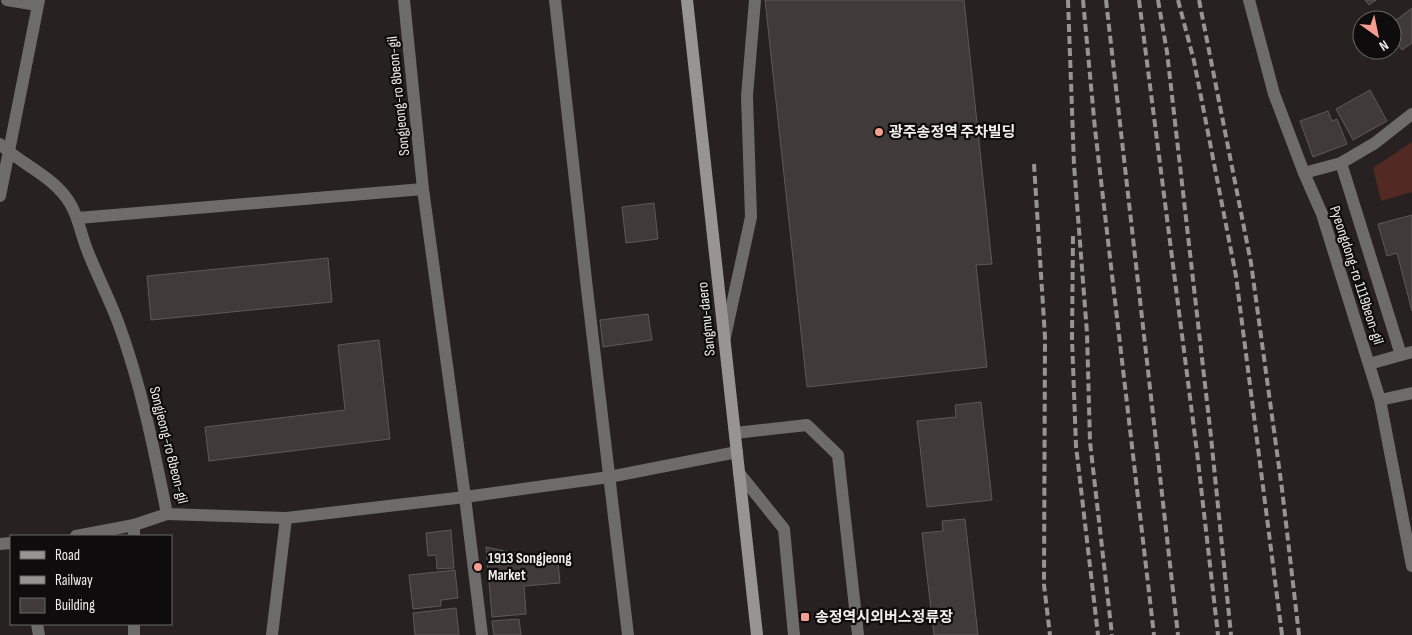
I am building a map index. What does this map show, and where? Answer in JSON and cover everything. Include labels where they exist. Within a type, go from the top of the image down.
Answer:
[{"type":"main road","name":"Sangmu-daero","points":[[687,0],[757,635]]},
{"type":"street","points":[[0,196],[5,148],[38,3],[7,0]]},
{"type":"street","name":"Songjeong-ro 8beon-gil","points":[[404,0],[423,189],[482,635]]},
{"type":"street","points":[[556,0],[628,635]]},
{"type":"street","points":[[724,342],[751,217],[747,96],[755,0]]},
{"type":"street","name":"Pyeongdong-ro 1119beon-gil","points":[[1249,0],[1274,94],[1322,214],[1380,400],[1412,566]]},
{"type":"street","points":[[1304,173],[1341,163],[1375,143],[1412,114]]},
{"type":"street","name":"Songjeong-ro 8beon-gil","points":[[5,148],[53,182],[73,207],[78,218],[87,250],[118,322],[147,415],[167,514],[286,518],[465,497]]},
{"type":"street","points":[[1341,163],[1406,354],[1369,364]]},
{"type":"street","points":[[78,218],[423,189]]},
{"type":"street","points":[[1380,400],[1412,393]]},
{"type":"street","points":[[735,433],[808,425],[838,455],[858,635]]},
{"type":"street","points":[[465,497],[610,477],[737,452]]},
{"type":"street","points":[[739,473],[784,529],[794,635]]},
{"type":"street","points":[[88,535],[134,531],[167,514]]},
{"type":"street","points":[[272,635],[286,518]]},
{"type":"shaded area","points":[[1412,142],[1412,192],[1381,201],[1373,168]]},
{"type":"building","name":"광주송정역 주차빌딩","points":[[765,0],[964,0],[992,264],[976,265],[987,367],[807,387]]},
{"type":"building","points":[[1365,0],[1376,0],[1369,5]]},
{"type":"building","points":[[1412,8],[1412,43],[1402,50],[1402,16]]},
{"type":"building","points":[[1370,90],[1387,121],[1353,140],[1336,109]]},
{"type":"building","points":[[1328,111],[1332,121],[1337,119],[1347,144],[1313,157],[1300,121]]},
{"type":"building","points":[[654,203],[658,239],[626,243],[622,207]]},
{"type":"building","points":[[1412,215],[1412,311],[1397,253],[1387,256],[1378,224]]},
{"type":"building","points":[[328,258],[332,302],[151,320],[147,276]]},
{"type":"building","points":[[648,314],[652,340],[603,347],[600,320]]},
{"type":"building","points":[[379,340],[390,439],[209,461],[205,427],[345,410],[338,345]]},
{"type":"building","points":[[981,402],[992,500],[927,507],[917,421],[956,417],[955,405]]},
{"type":"building","points":[[965,519],[978,635],[934,635],[922,533],[943,531],[942,521]]},
{"type":"building","points":[[451,530],[454,568],[437,569],[436,555],[428,556],[426,533]]},
{"type":"building","points":[[486,547],[558,562],[560,583],[524,586],[526,614],[492,617]]},
{"type":"building","points":[[455,570],[458,598],[441,600],[441,606],[413,609],[409,575]]},
{"type":"building","points":[[456,608],[459,635],[415,635],[413,613]]},
{"type":"building","points":[[519,619],[521,635],[494,635],[492,621]]},
{"type":"railway","points":[[1068,0],[1074,165],[1087,333],[1090,442],[1112,635]]},
{"type":"railway","points":[[1083,0],[1095,129],[1154,635]]},
{"type":"railway","points":[[1106,0],[1178,635]]},
{"type":"railway","points":[[1139,0],[1197,452],[1218,635]]},
{"type":"railway","points":[[1158,0],[1167,52],[1211,437],[1231,635]]},
{"type":"railway","points":[[1178,0],[1194,61],[1236,276],[1282,635]]},
{"type":"railway","points":[[1199,0],[1251,263],[1282,489],[1299,635]]},
{"type":"railway","points":[[1034,164],[1045,337],[1044,585],[1050,635]]},
{"type":"railway","points":[[1073,236],[1072,338],[1076,446],[1098,635]]},
{"type":"place","name":"광주송정역 주차빌딩","points":[[879,132]]},
{"type":"place","name":"1913 Songjeong Market","points":[[478,567]]},
{"type":"place","name":"송정역시외버스정류장","points":[[805,617]]}]
